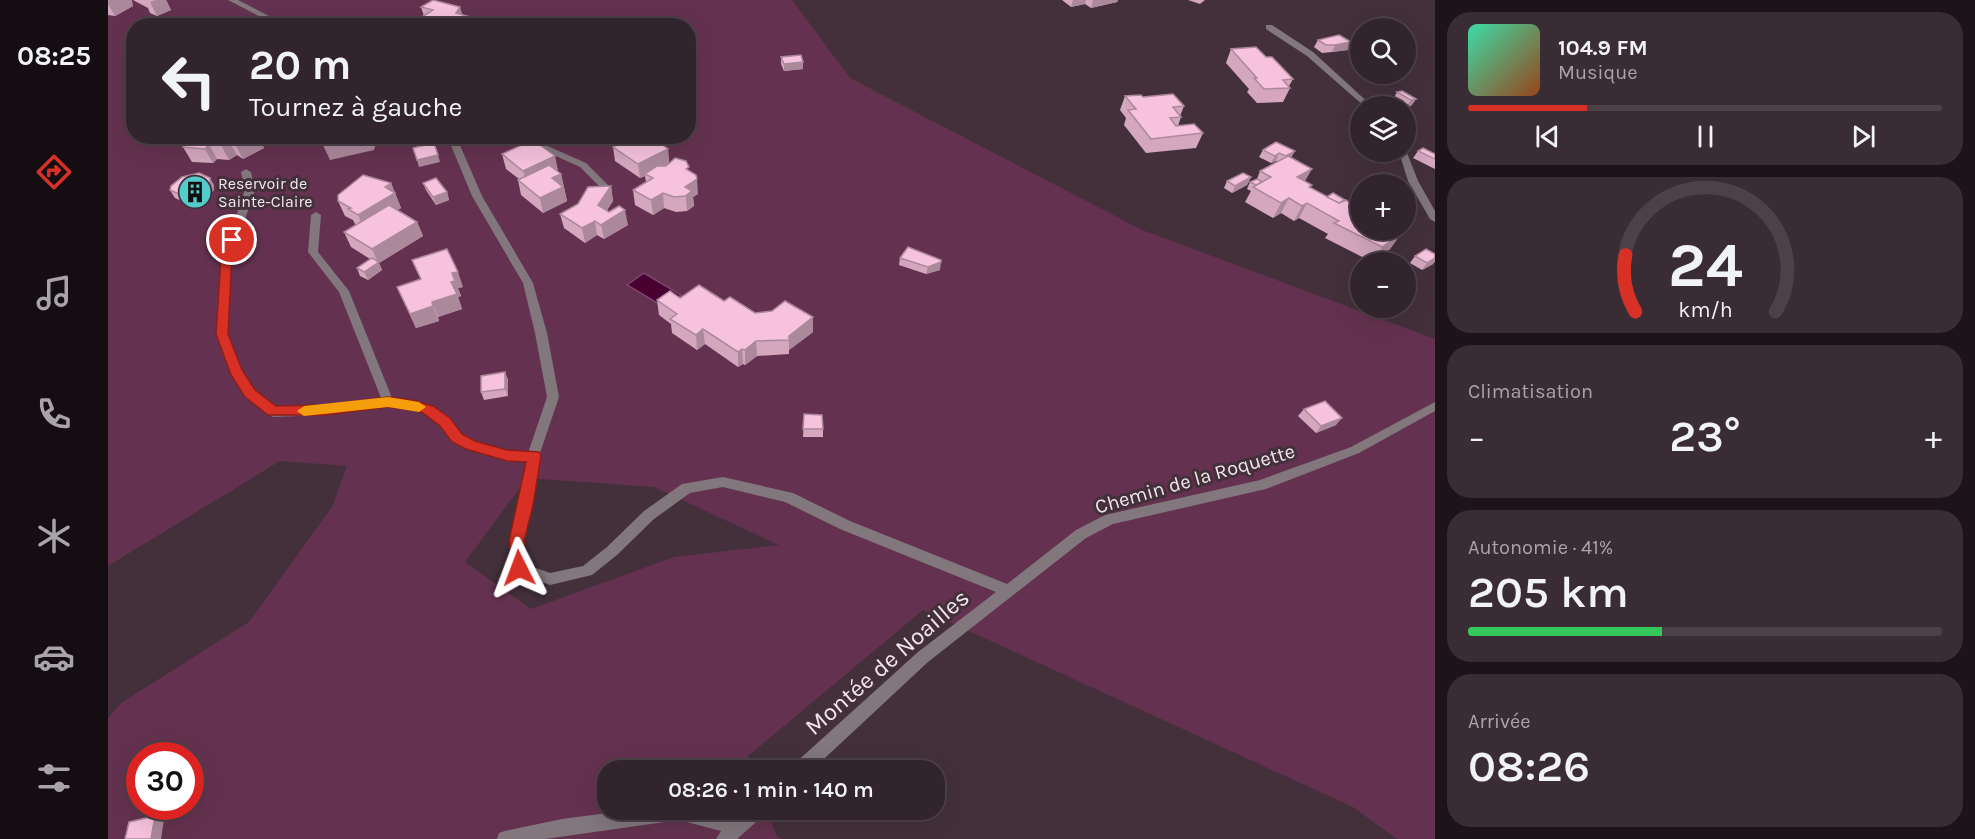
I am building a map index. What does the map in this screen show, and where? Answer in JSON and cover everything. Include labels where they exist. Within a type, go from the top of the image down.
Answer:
[{"type":"street","points":[[232,0],[269,18]]},
{"type":"street","points":[[1269,27],[1310,54],[1357,96]]},
{"type":"street","points":[[454,144],[477,196],[528,283],[541,333],[552,397],[534,456],[516,541],[519,568],[550,579],[587,571],[612,551],[649,515],[687,488],[723,482],[788,497],[844,525],[1007,590]]},
{"type":"street","points":[[534,144],[583,165],[606,188]]},
{"type":"street","points":[[1406,162],[1413,181],[1435,219]]},
{"type":"street","points":[[246,172],[250,190],[227,257],[222,334],[236,372],[250,394],[273,412],[326,410],[388,402],[428,410],[445,422],[457,438],[471,446],[507,456],[534,456]]},
{"type":"street","points":[[316,215],[313,252],[344,291],[388,402]]},
{"type":"street","name":"Chemin de la Roquette","points":[[1007,590],[1081,534],[1110,519],[1261,484],[1355,450],[1435,406]]},
{"type":"street","name":"Montée de Noailles","points":[[811,760],[923,657],[1007,590]]},
{"type":"street","points":[[505,839],[562,827],[679,812],[739,827]]},
{"type":"street","points":[[724,839],[746,820]]},
{"type":"shaded area","points":[[108,0],[792,0],[850,78],[1142,230],[1350,307],[1350,318],[1379,318],[1435,339],[1435,839],[1397,839],[1353,807],[923,610],[748,756],[749,760],[597,760],[597,820],[771,820],[777,837],[783,839],[108,839],[108,718],[121,703],[249,622],[332,507],[347,466],[280,461],[108,566]],"holes":[[[527,478],[654,487],[779,545],[674,557],[531,609],[465,562]]]},
{"type":"shaded area","points":[[644,273],[681,295],[664,307],[627,285]]},
{"type":"building","points":[[433,0],[460,7],[456,13],[474,18],[420,18],[433,10],[421,7]]},
{"type":"building","points":[[1339,35],[1350,42],[1326,45],[1318,40]]},
{"type":"building","points":[[1256,47],[1266,57],[1272,57],[1293,79],[1283,80],[1290,88],[1264,89],[1231,49]]},
{"type":"building","points":[[801,55],[803,62],[784,64],[781,57]]},
{"type":"building","points":[[1402,91],[1411,96],[1404,96],[1397,92]]},
{"type":"building","points":[[1173,94],[1184,106],[1173,107],[1181,117],[1170,118],[1176,126],[1194,124],[1203,133],[1151,139],[1128,110],[1136,109],[1125,96]]},
{"type":"building","points":[[1276,142],[1295,151],[1286,156],[1279,153],[1275,156],[1263,150]]},
{"type":"building","points":[[186,144],[209,144],[205,149],[183,147]]},
{"type":"building","points":[[434,144],[438,155],[417,160],[413,148]]},
{"type":"building","points":[[524,144],[538,144],[555,156],[523,171],[502,154]]},
{"type":"building","points":[[619,144],[661,144],[668,149],[638,164],[613,147]]},
{"type":"building","points":[[1423,148],[1435,154],[1435,159],[1418,151]]},
{"type":"building","points":[[1288,156],[1312,169],[1297,177],[1312,185],[1309,187],[1339,203],[1346,200],[1350,203],[1350,231],[1334,223],[1339,221],[1307,203],[1302,206],[1289,198],[1281,203],[1253,187],[1271,177],[1260,171]]},
{"type":"building","points":[[675,158],[686,161],[689,167],[686,169],[696,175],[697,179],[685,187],[692,191],[685,196],[674,197],[663,193],[651,200],[633,190],[653,178],[645,174],[657,166],[666,166]]},
{"type":"building","points":[[549,165],[561,174],[552,178],[563,187],[540,198],[518,180]]},
{"type":"building","points":[[199,173],[210,178],[210,182],[199,192],[181,195],[170,190],[171,186],[182,177]]},
{"type":"building","points":[[1243,173],[1251,177],[1235,186],[1227,181]]},
{"type":"building","points":[[363,175],[391,183],[385,187],[395,193],[358,215],[338,201],[338,195]]},
{"type":"building","points":[[436,178],[447,192],[433,197],[423,183]]},
{"type":"building","points":[[1257,179],[1262,182],[1256,185],[1250,182]]},
{"type":"building","points":[[611,186],[598,205],[609,212],[619,206],[625,210],[601,225],[595,221],[582,228],[560,214],[578,204],[588,187]]},
{"type":"building","points":[[1333,193],[1345,200],[1339,203],[1327,197]]},
{"type":"building","points":[[389,205],[417,222],[372,249],[344,232]]},
{"type":"building","points":[[1368,240],[1392,240],[1382,247]]},
{"type":"building","points":[[908,247],[941,260],[941,262],[928,267],[900,258]]},
{"type":"building","points":[[447,249],[458,272],[452,273],[455,281],[451,282],[457,294],[432,302],[433,306],[410,314],[397,287],[421,279],[412,260]]},
{"type":"building","points":[[1426,249],[1435,254],[1435,258],[1427,263],[1416,255]]},
{"type":"building","points":[[372,258],[379,262],[364,272],[357,268]]},
{"type":"building","points":[[699,285],[724,301],[730,297],[755,313],[772,311],[785,301],[813,317],[789,336],[789,340],[756,341],[745,350],[738,352],[703,329],[696,335],[670,319],[677,314],[657,300],[670,291],[680,298]]},
{"type":"building","points":[[505,372],[505,389],[481,392],[481,376]]},
{"type":"building","points":[[1325,401],[1342,418],[1321,426],[1304,409]]},
{"type":"building","points":[[804,414],[822,415],[823,429],[803,429]]},
{"type":"building","points":[[154,820],[151,839],[125,839],[129,822]]},
{"type":"slow traffic","points":[[304,411],[388,402],[419,407]]},
{"type":"place","name":"Reservoir de Sainte-Claire","points":[[195,192]]},
{"type":"route","points":[[232,240],[227,257],[222,334],[236,372],[250,394],[273,412],[326,410],[388,402],[412,405],[428,410],[445,422],[457,438],[471,446],[507,456],[534,456],[516,541],[519,568]]}]
